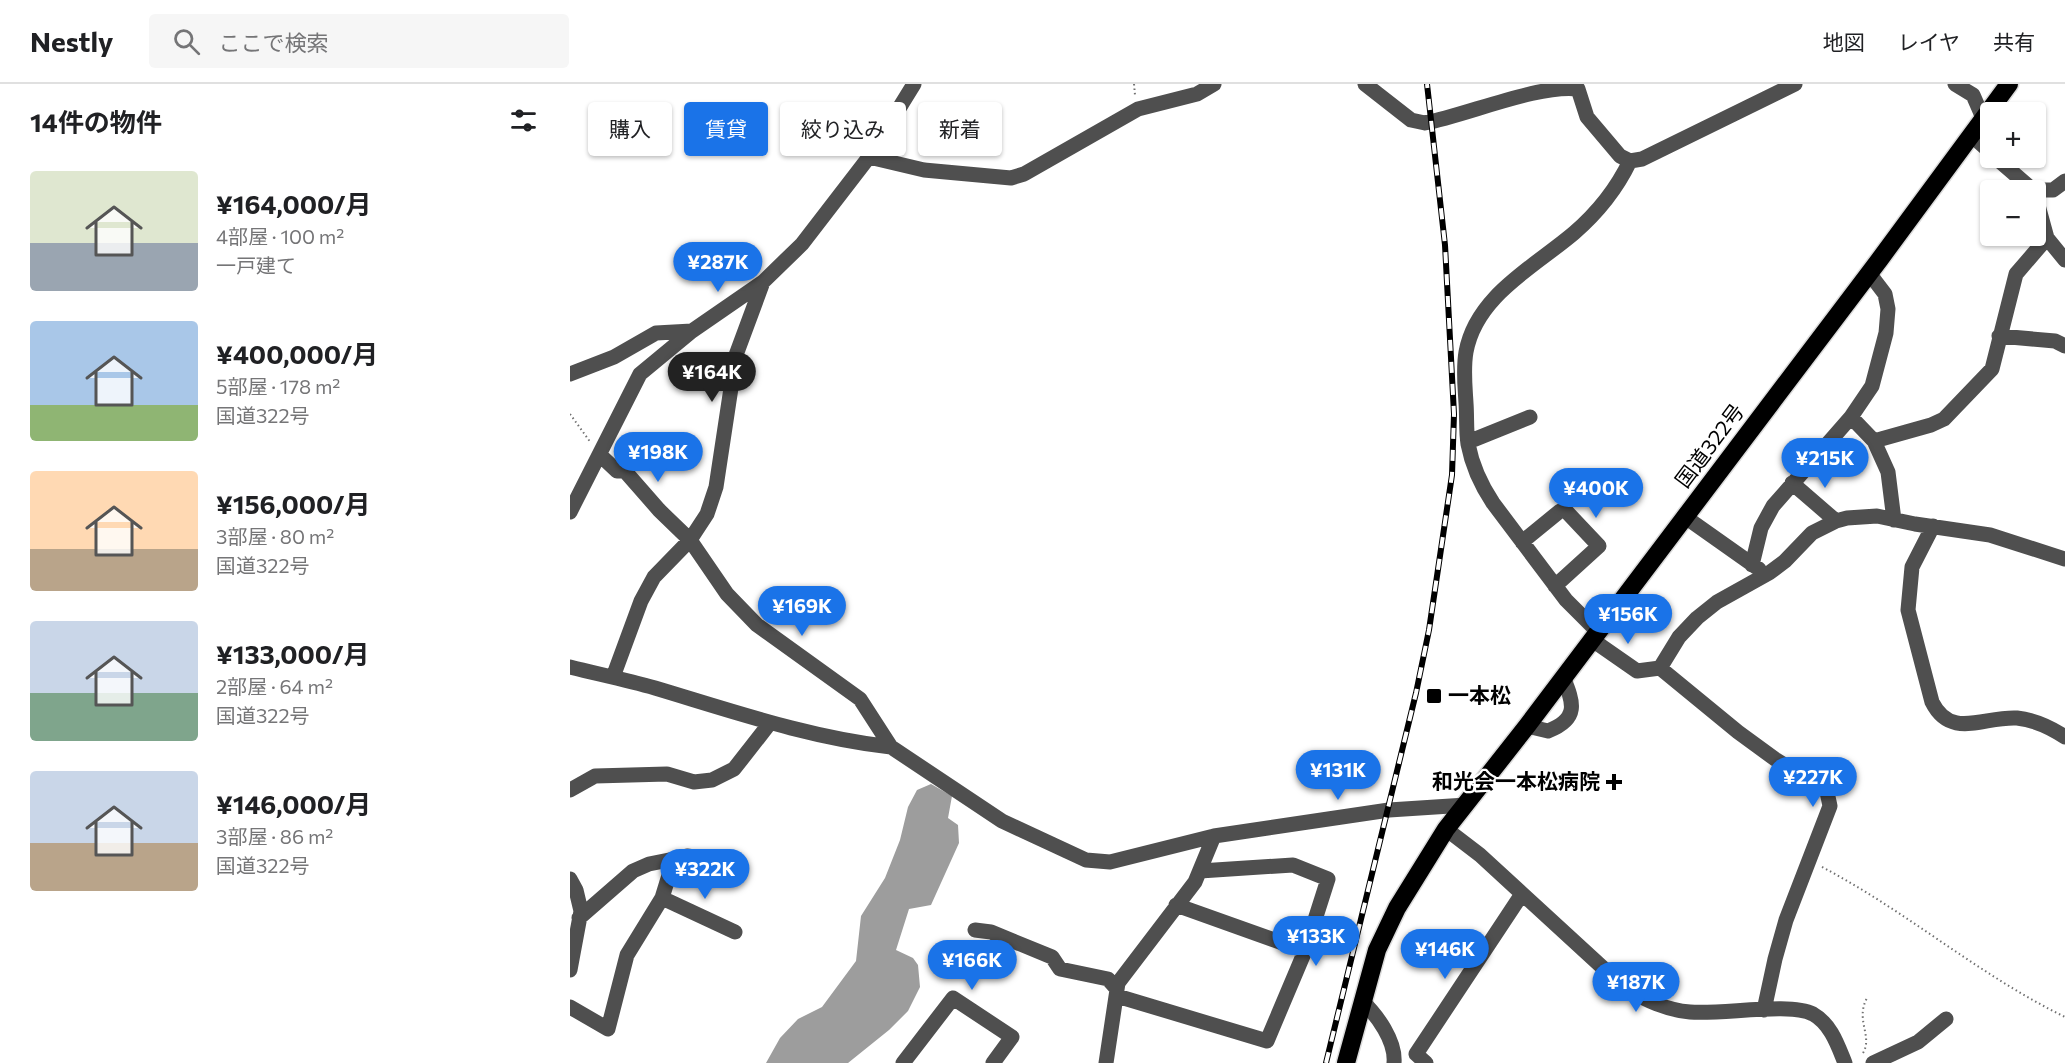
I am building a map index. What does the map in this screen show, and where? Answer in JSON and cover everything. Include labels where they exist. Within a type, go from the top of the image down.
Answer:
[{"type":"highway","name":"国道322号","points":[[1995,102],[2009,84]]},
{"type":"highway","name":"国道322号","points":[[1346,1063],[1377,950],[1397,908],[1446,829],[1527,726],[1980,122]]},
{"type":"street","points":[[570,512],[640,374],[692,331],[763,282],[802,244],[869,157],[914,84]]},
{"type":"street","points":[[869,157],[924,170],[1011,178],[1024,174],[1138,110],[1197,94],[1214,84]]},
{"type":"street","points":[[1365,84],[1411,120],[1425,123],[1535,92],[1567,87],[1578,89],[1587,117],[1620,156],[1630,161],[1642,159],[1795,84]]},
{"type":"street","points":[[1955,84],[1973,94],[1980,111]]},
{"type":"street","points":[[1980,84],[1982,102]]},
{"type":"street","points":[[1971,135],[1980,143]]},
{"type":"street","points":[[1630,161],[1622,178],[1596,211],[1576,231],[1497,293],[1482,314],[1466,350],[1464,365],[1468,442],[1482,486],[1594,635],[1636,670],[1660,668],[1738,732],[1827,792],[1830,806],[1786,920],[1764,1010]]},
{"type":"street","points":[[2008,168],[2021,180]]},
{"type":"street","points":[[2046,190],[2053,190],[2065,181]]},
{"type":"street","points":[[2046,234],[2065,260]]},
{"type":"street","points":[[1874,441],[1931,425],[1944,419],[1992,369],[2016,274],[2047,238]]},
{"type":"street","points":[[1752,565],[1761,528],[1773,506],[1851,417],[1872,386],[1886,333],[1888,309],[1885,294],[1869,273]]},
{"type":"street","points":[[613,677],[641,601],[654,577],[690,540],[707,514],[716,487],[736,355],[763,282]]},
{"type":"street","points":[[570,374],[614,357],[656,333],[692,331]]},
{"type":"street","points":[[1999,336],[2055,341],[2065,346]]},
{"type":"street","points":[[1468,442],[1530,417]]},
{"type":"street","points":[[1851,417],[1874,441],[1888,472],[1894,520]]},
{"type":"street","points":[[600,455],[617,471],[624,470],[690,540],[727,594],[757,625],[860,699],[891,747],[1002,821],[1086,860],[1110,862],[1214,836],[1389,810],[1466,805]]},
{"type":"street","points":[[1792,483],[1836,521]]},
{"type":"street","points":[[1522,542],[1560,511],[1566,511],[1599,546],[1556,586]]},
{"type":"street","points":[[1684,516],[1766,575]]},
{"type":"street","points":[[1660,668],[1679,637],[1697,618],[1717,602],[1766,575],[1785,561],[1812,533],[1836,521],[1877,516],[1990,535],[2065,559]]},
{"type":"street","points":[[1933,526],[1912,567],[1908,610],[1932,702],[1938,714],[1953,723],[1965,724],[2016,718],[2033,721],[2052,728],[2065,737]]},
{"type":"street","points":[[570,667],[613,677],[770,723],[891,747]]},
{"type":"street","points":[[1527,726],[1548,731],[1566,721],[1573,706],[1563,677]]},
{"type":"street","points":[[570,790],[595,776],[667,774],[694,782],[712,780],[734,769],[770,723]]},
{"type":"street","points":[[1446,829],[1480,855],[1626,989],[1653,1003],[1690,1012],[1802,1010],[1821,1019],[1835,1039],[1845,1063]]},
{"type":"street","points":[[1106,1063],[1117,992],[1176,905],[1196,882],[1214,836]]},
{"type":"street","points":[[579,918],[633,871],[649,864],[687,856],[710,859]]},
{"type":"street","points":[[570,1007],[608,1029],[627,955],[662,898],[674,859]]},
{"type":"street","points":[[975,930],[991,932],[1052,957],[1060,969],[1108,979],[1117,992],[1267,1041],[1305,951],[1328,879],[1293,865],[1200,870]]},
{"type":"street","points":[[570,879],[576,890],[581,911],[570,970]]},
{"type":"street","points":[[1426,1063],[1416,1054],[1522,894]]},
{"type":"street","points":[[662,898],[735,932]]},
{"type":"street","points":[[1176,905],[1305,951]]},
{"type":"street","points":[[903,1063],[953,998],[1012,1037],[993,1063]]},
{"type":"street","points":[[1362,1000],[1375,1014],[1388,1038],[1394,1055],[1394,1063]]},
{"type":"street","points":[[1867,1059],[1917,1042],[1946,1018]]},
{"type":"path","points":[[570,414],[600,455]]},
{"type":"path","points":[[1808,861],[1869,893],[2012,989],[2065,1017]]},
{"type":"path","points":[[1867,998],[1862,1009],[1867,1059]]},
{"type":"shaded area","points":[[931,784],[952,796],[948,818],[958,825],[959,843],[931,905],[909,909],[896,950],[913,958],[918,965],[920,987],[908,1011],[889,1030],[848,1063],[766,1063],[780,1038],[798,1019],[822,1007],[856,961],[861,916],[885,878],[900,840],[908,807],[917,790]]},
{"type":"railway","points":[[1326,1063],[1416,693],[1429,630],[1452,475],[1454,414],[1445,245],[1427,84]]},
{"type":"place","name":"一本松","points":[[1434,696]]},
{"type":"place","name":"和光会一本松病院","points":[[1614,782]]}]
